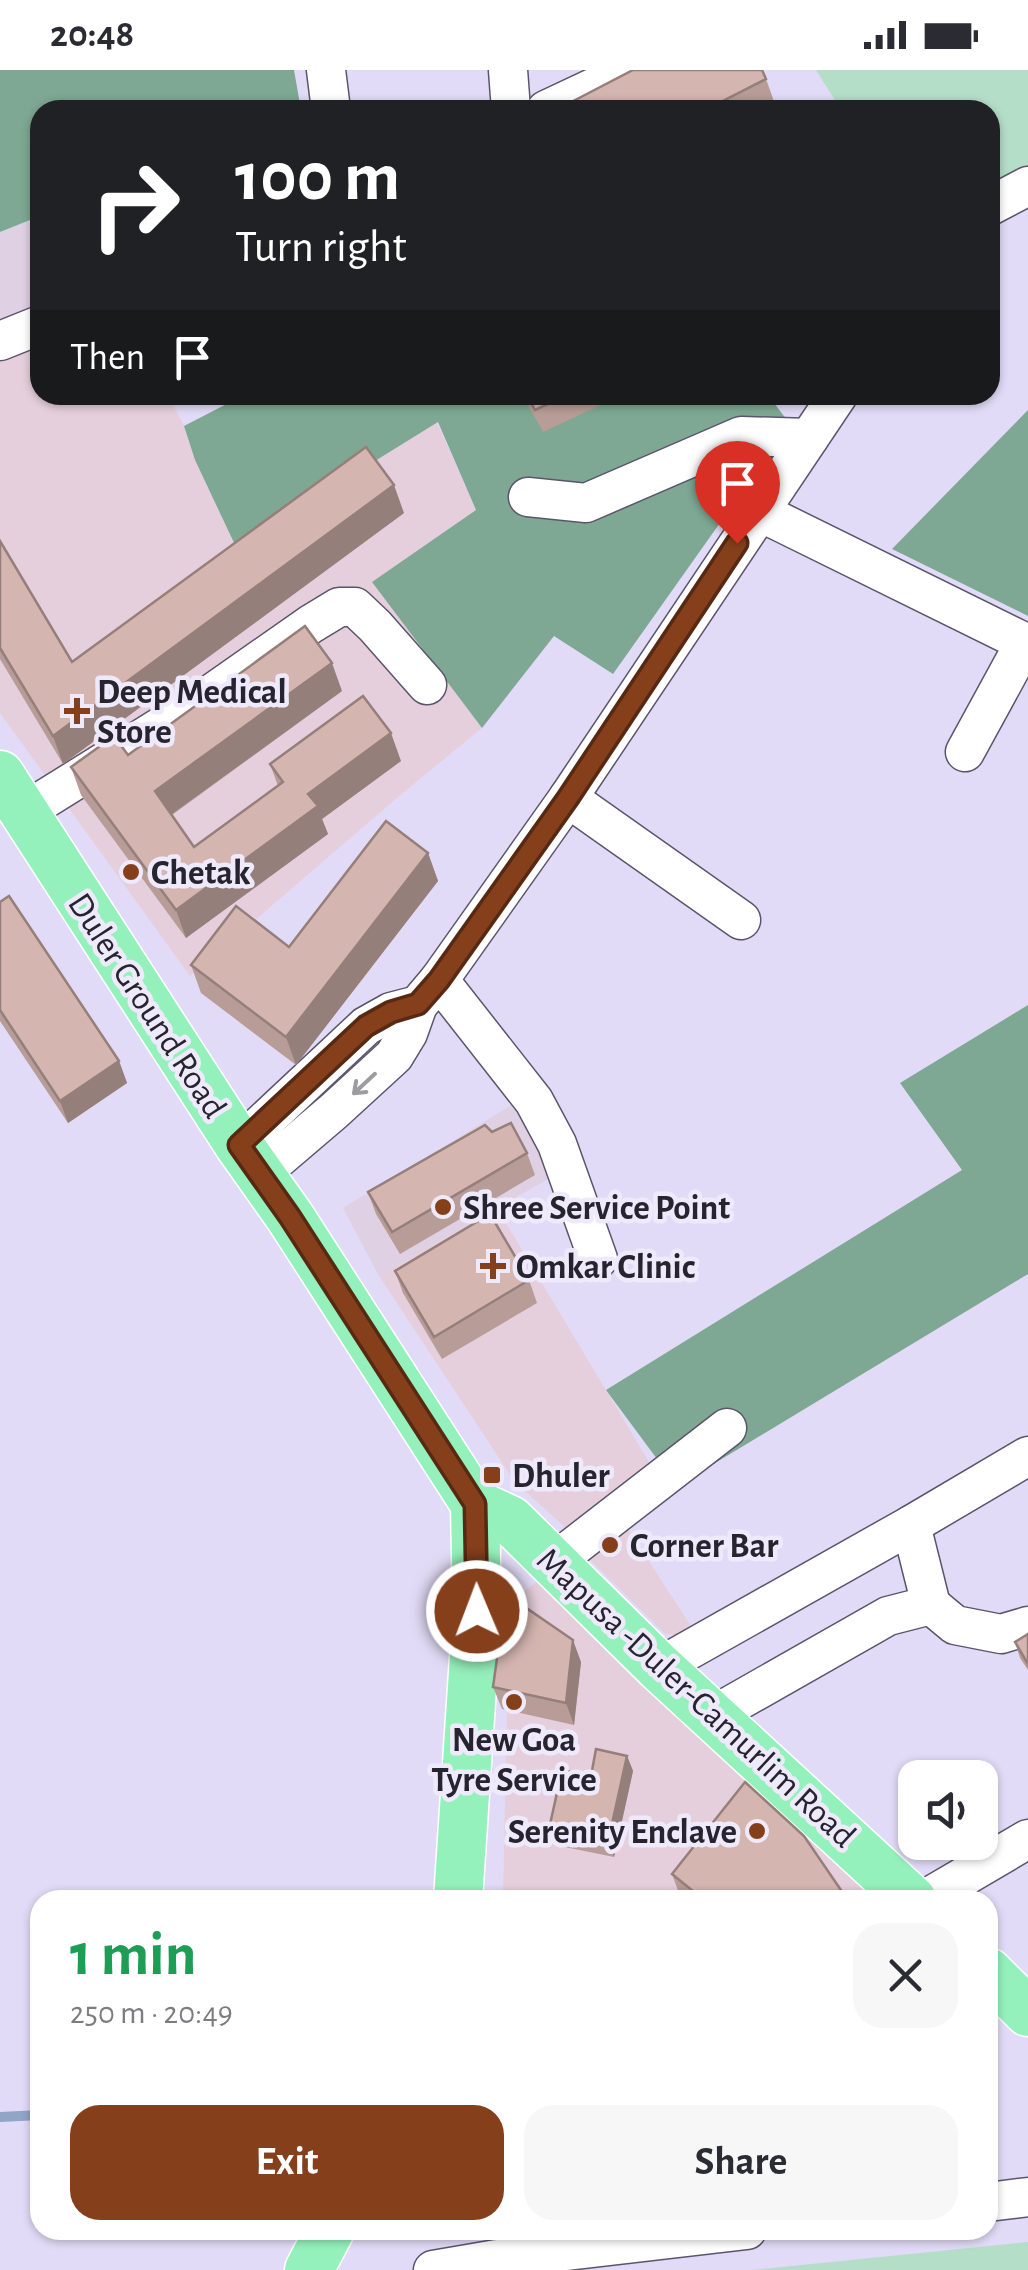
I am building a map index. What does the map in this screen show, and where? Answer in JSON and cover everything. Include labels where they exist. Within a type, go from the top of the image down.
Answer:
[{"type":"main road","name":"Duler Ground Road","points":[[12,794],[475,1504]]},
{"type":"main road","name":"Mapusa -Duler-Camurlim Road","points":[[475,1504],[510,1520],[659,1667],[901,1890]]},
{"type":"main road","points":[[466,1890],[477,1611],[475,1504]]},
{"type":"main road","points":[[998,1982],[1028,2012]]},
{"type":"main road","points":[[309,2270],[325,2240]]},
{"type":"street","points":[[326,70],[330,100]]},
{"type":"street","points":[[508,70],[510,100]]},
{"type":"street","points":[[567,100],[631,70]]},
{"type":"street","points":[[1000,201],[1028,186]]},
{"type":"street","points":[[0,341],[30,330]]},
{"type":"street","points":[[249,1160],[366,1026],[428,992],[568,798],[831,405]]},
{"type":"street","points":[[528,496],[586,502],[741,436],[808,438]]},
{"type":"street","points":[[758,512],[1026,643],[964,752]]},
{"type":"street","points":[[12,794],[191,708],[339,608],[355,608],[427,685]]},
{"type":"street","points":[[568,798],[741,920]]},
{"type":"street","points":[[428,992],[534,1101],[557,1144],[598,1259]]},
{"type":"street","points":[[554,1562],[727,1428]]},
{"type":"street","points":[[659,1667],[1028,1456]]},
{"type":"street","points":[[911,1525],[930,1605],[955,1625],[1001,1634],[1028,1626]]},
{"type":"street","points":[[712,1716],[888,1616],[930,1605]]},
{"type":"street","points":[[941,1890],[1028,1839]]},
{"type":"street","points":[[998,2201],[1028,2197]]},
{"type":"street","points":[[434,2270],[660,2240]]},
{"type":"shaded area","points":[[30,220],[30,310],[0,322],[0,232]]},
{"type":"shaded area","points":[[30,351],[30,405],[173,405],[236,547],[437,422],[476,510],[373,582],[482,728],[190,976],[0,713],[0,362]]},
{"type":"shaded area","points":[[518,1101],[555,1175],[379,1276],[343,1208]]},
{"type":"shaded area","points":[[497,1208],[649,1462],[568,1530],[515,1482],[379,1276]]},
{"type":"shaded area","points":[[628,1529],[698,1637],[665,1634],[586,1556]]},
{"type":"shaded area","points":[[547,1575],[882,1890],[503,1890],[509,1602]]},
{"type":"green space","points":[[0,70],[294,70],[299,100],[30,100],[30,220],[0,232]]},
{"type":"green space","points":[[816,70],[1028,70],[1028,174],[1000,189],[1000,100],[835,100]]},
{"type":"green space","points":[[225,405],[776,405],[790,424],[613,674],[554,636],[482,728],[372,582],[476,510],[438,422],[236,547],[195,460],[184,426]]},
{"type":"green space","points":[[1028,410],[1028,616],[892,549]]},
{"type":"green space","points":[[1028,1005],[1028,1274],[677,1486],[606,1390],[962,1170],[900,1083]]},
{"type":"green space","points":[[1028,2242],[1028,2270],[751,2270]]},
{"type":"building","points":[[633,70],[762,70],[766,79],[725,100],[575,100]]},
{"type":"building","points":[[366,447],[394,485],[53,736],[0,648],[0,541],[72,662]]},
{"type":"building","points":[[305,626],[332,663],[155,791],[194,847],[283,782],[270,764],[363,696],[391,733],[308,794],[318,806],[176,910],[71,767],[114,736],[128,755]]},
{"type":"building","points":[[386,821],[428,853],[286,1037],[191,965],[236,906],[289,947]]},
{"type":"building","points":[[9,896],[119,1061],[60,1101],[0,1010],[0,902]]},
{"type":"building","points":[[511,1123],[527,1153],[392,1232],[368,1192],[485,1125],[492,1132]]},
{"type":"building","points":[[490,1214],[529,1280],[434,1337],[395,1271]]},
{"type":"building","points":[[506,1594],[573,1640],[566,1703],[493,1687]]},
{"type":"building","points":[[1028,1634],[1028,1664],[1015,1642]]},
{"type":"building","points":[[596,1749],[627,1756],[608,1842],[549,1829],[562,1770],[591,1776]]},
{"type":"building","name":"Serenity Enclave","points":[[745,1782],[804,1836],[841,1890],[692,1890],[672,1874]]},
{"type":"waterway","points":[[0,2117],[30,2116]]},
{"type":"place","name":"Deep Medical Store","points":[[77,711]]},
{"type":"place","name":"Chetak","points":[[131,872]]},
{"type":"place","name":"Shree Service Point","points":[[443,1207]]},
{"type":"place","name":"Omkar Clinic","points":[[493,1266]]},
{"type":"place","name":"Dhuler","points":[[492,1475]]},
{"type":"place","name":"Corner Bar","points":[[610,1545]]},
{"type":"place","name":"New Goa Tyre Service","points":[[514,1702]]},
{"type":"place","name":"Serenity Enclave","points":[[757,1831]]},
{"type":"route","points":[[477,1611],[475,1504],[290,1217],[239,1145],[366,1026],[391,1012],[418,1004],[439,980],[568,798],[737,543]]}]
